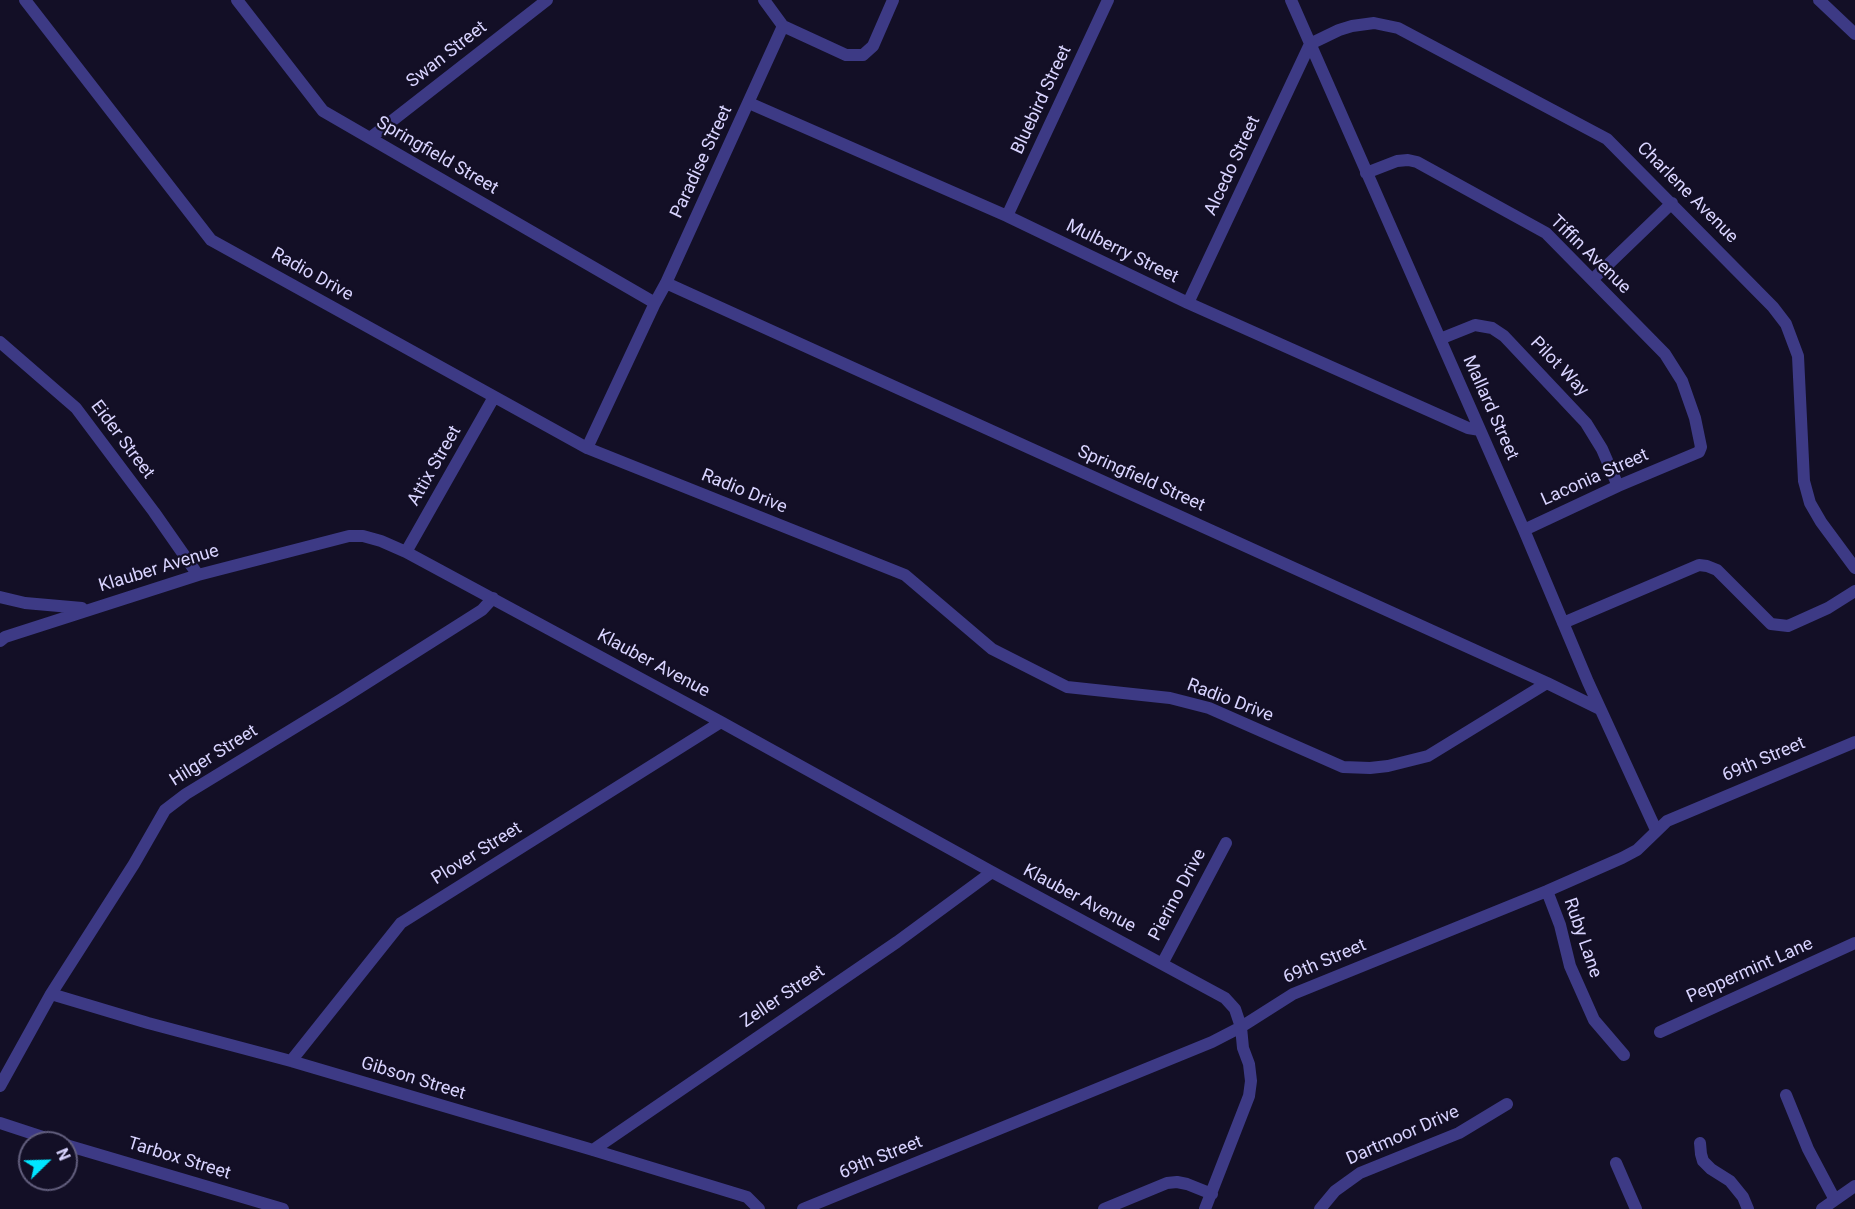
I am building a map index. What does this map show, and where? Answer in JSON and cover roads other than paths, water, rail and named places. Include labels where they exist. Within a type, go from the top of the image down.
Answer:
[{"type":"street","name":"Radio Drive","points":[[25,0],[211,240],[587,448],[905,575],[992,649],[1066,687],[1170,698],[1209,708],[1342,767],[1388,766],[1428,756],[1547,683]]},
{"type":"street","name":"Springfield Street","points":[[237,0],[323,111],[655,303]]},
{"type":"street","name":"Swan Street","points":[[370,138],[547,0]]},
{"type":"street","points":[[764,0],[783,26],[846,55],[863,56],[873,46],[893,0]]},
{"type":"street","name":"Bluebird Street","points":[[1007,216],[1108,0]]},
{"type":"street","name":"Mallard Street","points":[[1290,0],[1524,530],[1600,709],[1656,830]]},
{"type":"street","points":[[1828,3],[1855,34]]},
{"type":"street","name":"Charlene Avenue","points":[[1311,44],[1352,26],[1374,22],[1398,28],[1607,139],[1773,307],[1786,324],[1798,356],[1804,481],[1810,503],[1855,568]]},
{"type":"street","name":"Paradise Street","points":[[587,448],[666,283],[783,26]]},
{"type":"street","name":"Alcedo Street","points":[[1188,303],[1311,44]]},
{"type":"street","name":"Mulberry Street","points":[[749,103],[1007,216],[1188,303],[1468,428],[1480,430]]},
{"type":"street","name":"Tiffin Avenue","points":[[1366,173],[1397,161],[1417,162],[1546,233],[1665,354],[1682,381],[1692,405],[1701,447],[1699,452],[1681,459]]},
{"type":"street","points":[[1593,279],[1672,203]]},
{"type":"street","name":"Springfield Street","points":[[666,283],[1600,709]]},
{"type":"street","name":"Pilot Way","points":[[1440,339],[1475,324],[1492,328],[1504,336],[1586,423],[1602,449],[1618,486]]},
{"type":"street","name":"Eider Street","points":[[0,342],[76,408],[198,575]]},
{"type":"street","name":"Attix Street","points":[[406,552],[494,397]]},
{"type":"street","name":"Laconia Street","points":[[1524,530],[1681,459]]},
{"type":"street","name":"Klauber Avenue","points":[[0,641],[5,637],[198,575],[349,536],[363,536],[406,552],[1225,998],[1235,1009],[1241,1027],[1243,1048],[1251,1073],[1250,1089],[1205,1209]]},
{"type":"street","points":[[1563,623],[1699,565],[1716,570],[1772,624],[1788,626],[1828,608],[1855,591]]},
{"type":"street","points":[[0,597],[47,606],[86,608],[107,603]]},
{"type":"street","name":"Hilger Street","points":[[0,1086],[51,994],[134,864],[165,810],[186,794],[482,610],[493,598]]},
{"type":"street","name":"Plover Street","points":[[291,1060],[401,923],[721,722]]},
{"type":"street","name":"69th Street","points":[[803,1209],[1212,1042],[1241,1027],[1293,994],[1547,891],[1637,850],[1667,821],[1855,742]]},
{"type":"street","name":"Pierino Drive","points":[[1162,964],[1226,843]]},
{"type":"street","name":"Zeller Street","points":[[593,1150],[897,942],[992,872]]},
{"type":"street","name":"Ruby Lane","points":[[1547,891],[1560,925],[1570,966],[1594,1020],[1624,1055]]},
{"type":"street","name":"Peppermint Lane","points":[[1660,1032],[1855,943]]},
{"type":"street","name":"Gibson Street","points":[[51,994],[148,1023],[291,1060],[593,1150],[747,1197],[759,1209]]},
{"type":"street","points":[[1786,1095],[1829,1206],[1855,1186]]},
{"type":"street","name":"Dartmoor Drive","points":[[1320,1209],[1335,1191],[1360,1173],[1459,1133],[1507,1104]]},
{"type":"street","points":[[0,1123],[24,1131]]},
{"type":"street","points":[[1700,1143],[1703,1161],[1730,1181],[1743,1197],[1748,1209]]},
{"type":"street","name":"Tarbox Street","points":[[78,1148],[283,1209]]},
{"type":"street","points":[[1616,1163],[1636,1209]]},
{"type":"street","points":[[1104,1209],[1167,1183],[1187,1184],[1212,1194]]}]
